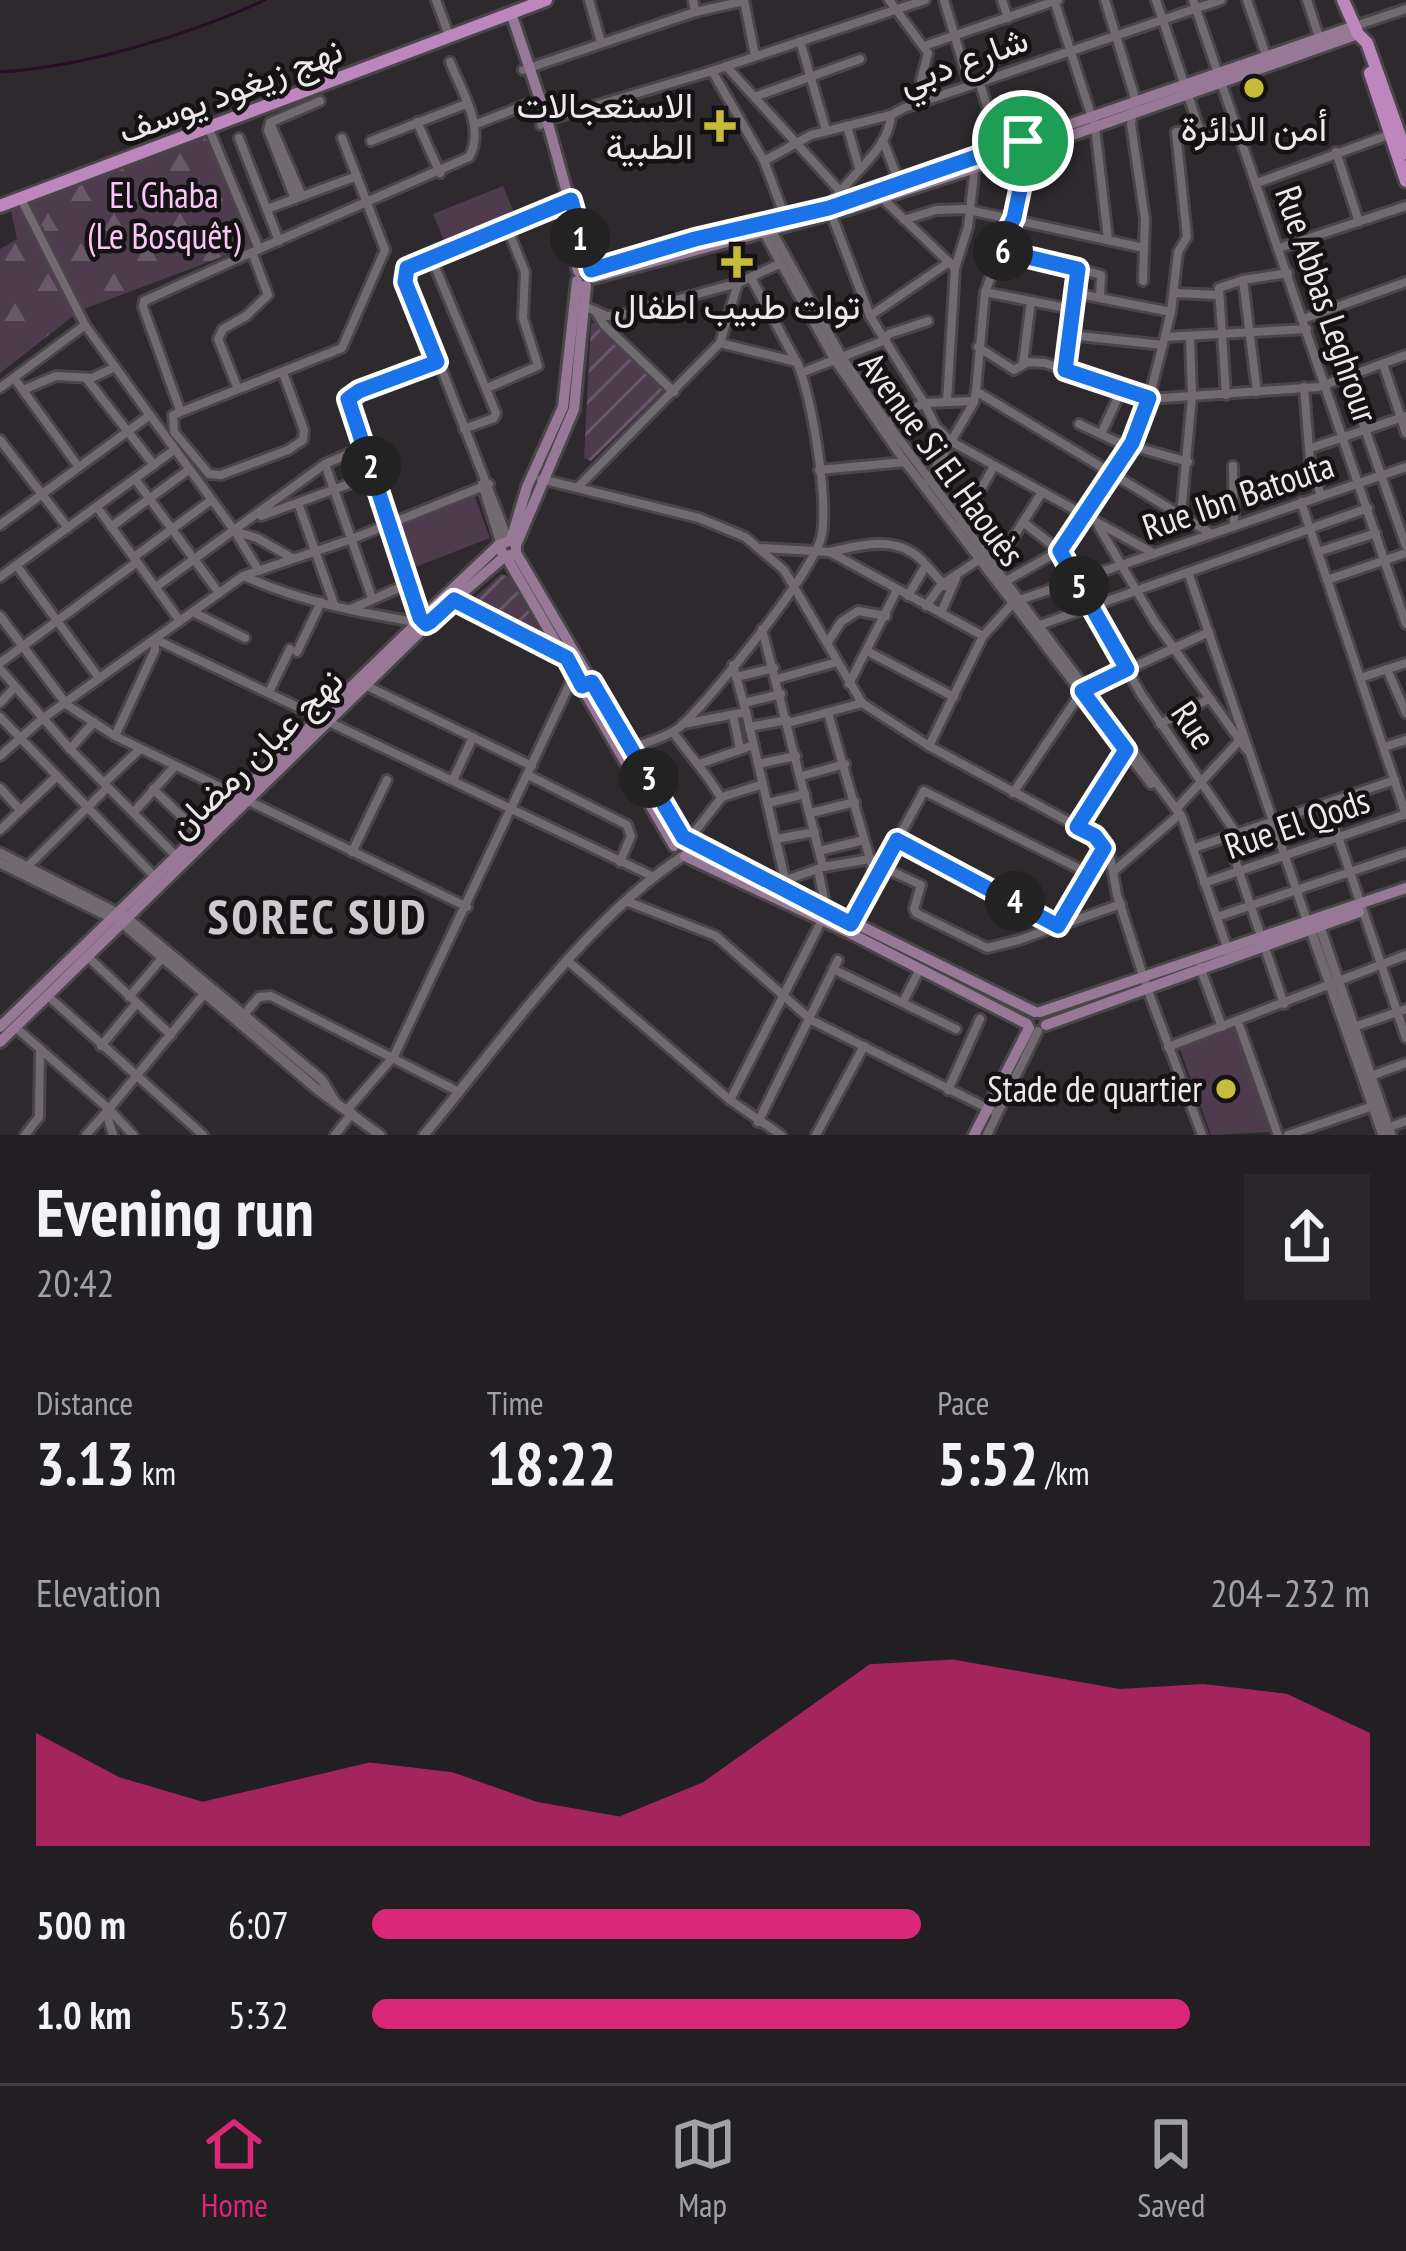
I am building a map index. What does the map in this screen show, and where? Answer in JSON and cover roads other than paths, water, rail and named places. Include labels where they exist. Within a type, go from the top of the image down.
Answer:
[{"type":"main road","name":"نهج زيغود يوسف","points":[[0,206],[546,0]]},
{"type":"main road","points":[[1343,0],[1406,153]]},
{"type":"main road","points":[[508,15],[568,202],[590,308],[574,409],[508,547]]},
{"type":"main road","points":[[586,276],[831,211],[976,162],[1031,138],[1093,122],[1358,32]]},
{"type":"main road","points":[[526,69],[533,103],[544,122]]},
{"type":"main road","points":[[976,162],[1027,151],[1093,122]]},
{"type":"main road","points":[[1398,128],[1406,181]]},
{"type":"main road","points":[[831,211],[849,201],[881,194]]},
{"type":"main road","points":[[586,276],[563,407],[526,487],[508,547],[575,674],[631,748],[683,847],[787,887],[825,916],[851,924],[1002,998],[1036,1022]]},
{"type":"main road","points":[[508,547],[683,847],[825,916],[920,969],[1036,1022],[1406,891]]},
{"type":"main road","name":"نهج عبان رمضان","points":[[326,719],[367,686],[420,623],[454,600],[508,547]]},
{"type":"main road","name":"نهج عبان رمضان","points":[[120,918],[420,623],[508,547]]},
{"type":"main road","name":"نهج عبان رمضان","points":[[120,918],[198,832],[240,799]]},
{"type":"main road","points":[[0,1042],[120,918]]},
{"type":"main road","points":[[0,1027],[120,918]]},
{"type":"main road","points":[[974,1135],[992,1111],[1036,1022],[1068,1006],[1146,983]]},
{"type":"main road","points":[[1002,998],[1068,1006]]},
{"type":"street","points":[[436,0],[450,38]]},
{"type":"street","points":[[589,0],[601,42]]},
{"type":"street","points":[[693,0],[695,12]]},
{"type":"street","points":[[526,69],[744,0],[755,56]]},
{"type":"street","points":[[889,0],[924,46],[928,62],[921,80],[922,100]]},
{"type":"street","points":[[544,122],[925,0]]},
{"type":"street","points":[[944,0],[988,109],[971,210],[952,265],[947,402]]},
{"type":"street","points":[[1002,0],[1008,18]]},
{"type":"street","points":[[924,46],[1056,0],[1093,122],[1108,239]]},
{"type":"street","points":[[1105,0],[1134,108],[1131,124],[1145,219],[1143,281]]},
{"type":"street","points":[[1156,0],[1200,131]]},
{"type":"street","name":"شارع دبي","points":[[831,211],[839,189],[883,141],[891,115],[1195,5],[1222,0]]},
{"type":"street","points":[[1247,0],[1268,61]]},
{"type":"street","points":[[1307,0],[1321,43]]},
{"type":"street","name":"Rue Abbas Leghrour","points":[[1195,5],[1406,624]]},
{"type":"street","points":[[1358,32],[1406,9]]},
{"type":"street","points":[[800,41],[826,130]]},
{"type":"street","points":[[758,96],[860,59]]},
{"type":"street","points":[[180,410],[144,301],[469,157],[475,144],[474,124],[450,62]]},
{"type":"street","points":[[727,66],[799,140],[849,201]]},
{"type":"street","points":[[712,71],[764,161],[788,223]]},
{"type":"street","points":[[298,197],[268,130],[270,123],[320,101]]},
{"type":"street","points":[[474,124],[533,103]]},
{"type":"street","points":[[371,141],[466,104]]},
{"type":"street","points":[[928,482],[975,396],[985,292],[1014,218],[1031,138],[1024,116],[988,109]]},
{"type":"street","points":[[764,161],[826,130],[891,115]]},
{"type":"street","points":[[417,122],[440,173]]},
{"type":"street","points":[[847,126],[859,168]]},
{"type":"street","points":[[1257,183],[1398,128]]},
{"type":"street","points":[[209,129],[256,250],[268,295],[223,329],[218,339],[238,389]]},
{"type":"street","points":[[1006,580],[1060,551],[1132,443],[1172,312],[1178,252],[1186,237],[1176,132],[1239,129]]},
{"type":"street","points":[[239,138],[279,241]]},
{"type":"street","points":[[283,373],[304,430],[303,440],[220,475],[204,470],[174,433],[171,421],[180,410],[336,352],[346,343],[385,255],[342,138]]},
{"type":"street","points":[[883,141],[901,187]]},
{"type":"street","points":[[1336,152],[1359,222]]},
{"type":"street","points":[[267,209],[357,176]]},
{"type":"street","points":[[881,194],[952,265]]},
{"type":"street","points":[[21,199],[85,325],[259,571]]},
{"type":"street","points":[[508,547],[404,277],[411,265],[568,202]]},
{"type":"street","points":[[1279,248],[1406,206]]},
{"type":"street","points":[[904,220],[936,210],[971,210],[1144,248]]},
{"type":"street","points":[[831,211],[870,316],[936,427],[993,467],[1153,553]]},
{"type":"street","points":[[487,388],[538,366],[523,317],[525,272],[506,226]]},
{"type":"street","name":"Avenue Si El Haouès","points":[[766,229],[779,264],[905,462],[1006,580],[1186,827],[1229,954]]},
{"type":"street","name":"Avenue Si El Haouès","points":[[766,229],[838,358],[939,502],[980,559],[1040,625],[1126,750],[1177,813]]},
{"type":"street","points":[[998,250],[1101,274],[1100,298]]},
{"type":"street","points":[[431,257],[495,416],[464,429]]},
{"type":"street","points":[[590,308],[618,316],[738,283],[779,264]]},
{"type":"street","points":[[870,316],[952,265]]},
{"type":"street","points":[[1065,370],[1078,269]]},
{"type":"street","points":[[1226,395],[1222,284],[1288,273]]},
{"type":"street","points":[[631,748],[683,724],[795,588],[818,549],[823,520],[819,470],[801,374],[751,278]]},
{"type":"street","points":[[1244,280],[1257,392]]},
{"type":"street","points":[[1070,335],[1164,341],[1252,333],[1305,324],[1406,282]]},
{"type":"street","points":[[577,488],[720,343],[738,283]]},
{"type":"street","points":[[985,292],[1071,309]]},
{"type":"street","points":[[1074,293],[1172,312]]},
{"type":"street","points":[[1174,293],[1219,295]]},
{"type":"street","points":[[1023,364],[1031,301]]},
{"type":"street","points":[[590,308],[674,392]]},
{"type":"street","points":[[801,374],[928,321]]},
{"type":"street","points":[[0,388],[85,325]]},
{"type":"street","points":[[1181,514],[1192,397],[1190,337]]},
{"type":"street","points":[[720,343],[797,362]]},
{"type":"street","points":[[978,346],[1014,370],[1023,364],[1045,363],[1149,398],[1325,386],[1406,355]]},
{"type":"street","points":[[242,576],[348,610],[420,623],[350,411],[350,396],[437,362]]},
{"type":"street","points":[[1383,364],[1406,433]]},
{"type":"street","points":[[23,390],[56,376],[86,378],[115,367]]},
{"type":"street","points":[[14,378],[78,466]]},
{"type":"street","points":[[86,378],[154,465]]},
{"type":"street","points":[[1327,580],[1406,549],[1347,378]]},
{"type":"street","points":[[1304,387],[1310,461],[1321,496]]},
{"type":"street","points":[[1101,434],[1121,389]]},
{"type":"street","points":[[887,423],[924,403],[975,396],[1210,533]]},
{"type":"street","points":[[0,526],[150,416]]},
{"type":"street","points":[[1311,448],[1404,416]]},
{"type":"street","points":[[1078,424],[1188,462]]},
{"type":"street","points":[[0,440],[68,528]]},
{"type":"street","points":[[156,587],[326,464],[364,447]]},
{"type":"street","points":[[0,577],[174,450]]},
{"type":"street","points":[[819,470],[905,462]]},
{"type":"street","points":[[326,464],[372,598]]},
{"type":"street","points":[[1233,466],[1234,525]]},
{"type":"street","name":"Rue Ibn Batouta","points":[[1017,601],[1406,466]]},
{"type":"street","points":[[961,524],[993,467]]},
{"type":"street","points":[[111,527],[188,471]]},
{"type":"street","points":[[254,518],[374,475]]},
{"type":"street","points":[[135,479],[218,593]]},
{"type":"street","points":[[542,479],[723,526],[760,548],[784,570],[862,703],[1012,794],[1095,836],[1114,871],[1146,983],[1202,1135]]},
{"type":"street","points":[[0,756],[42,719],[242,576],[352,539],[484,482]]},
{"type":"street","points":[[995,566],[1041,494]]},
{"type":"street","points":[[175,855],[42,719],[0,666],[210,501]]},
{"type":"street","points":[[1301,502],[1406,814]]},
{"type":"street","points":[[298,503],[334,604]]},
{"type":"street","points":[[97,507],[180,621]]},
{"type":"street","points":[[1040,625],[1368,508]]},
{"type":"street","name":"Rue","points":[[1023,522],[1060,551],[1160,724],[1233,837],[1239,871],[1284,1004]]},
{"type":"street","points":[[1099,526],[1134,591],[1207,700],[1251,755]]},
{"type":"street","points":[[234,531],[292,558]]},
{"type":"street","points":[[1318,552],[1376,533]]},
{"type":"street","points":[[830,552],[896,543],[908,548],[952,591]]},
{"type":"street","points":[[760,548],[830,552],[983,636]]},
{"type":"street","points":[[926,606],[942,584],[980,559]]},
{"type":"street","points":[[908,596],[926,565]]},
{"type":"street","points":[[17,566],[99,678]]},
{"type":"street","points":[[1188,572],[1284,856],[1335,983],[1386,1132]]},
{"type":"street","points":[[941,614],[957,577]]},
{"type":"street","points":[[348,610],[410,583]]},
{"type":"street","points":[[849,684],[897,590]]},
{"type":"street","points":[[454,600],[567,658]]},
{"type":"street","points":[[929,746],[983,636],[1017,601]]},
{"type":"street","points":[[268,692],[321,602]]},
{"type":"street","points":[[827,643],[841,622],[858,610],[886,616]]},
{"type":"street","points":[[193,612],[245,638]]},
{"type":"street","points":[[0,616],[67,704],[115,736],[467,907]]},
{"type":"street","points":[[730,1100],[825,916],[811,813],[761,628]]},
{"type":"street","points":[[1012,794],[1085,689],[1209,632]]},
{"type":"street","points":[[156,640],[620,862],[658,873]]},
{"type":"street","points":[[115,736],[156,640]]},
{"type":"street","points":[[869,652],[954,697]]},
{"type":"street","points":[[736,677],[837,662]]},
{"type":"street","points":[[1360,678],[1406,663]]},
{"type":"street","points":[[733,664],[787,887],[820,868],[870,859]]},
{"type":"street","points":[[1387,670],[1406,713]]},
{"type":"street","points":[[335,1135],[394,1056],[575,674]]},
{"type":"street","points":[[367,686],[473,737],[627,825],[632,836],[620,862]]},
{"type":"street","points":[[0,703],[15,687]]},
{"type":"street","points":[[683,724],[733,715],[781,694]]},
{"type":"street","points":[[1160,724],[1207,700]]},
{"type":"street","points":[[749,727],[862,703]]},
{"type":"street","points":[[828,713],[876,881]]},
{"type":"street","points":[[733,715],[740,748]]},
{"type":"street","points":[[0,717],[154,876]]},
{"type":"street","points":[[70,749],[94,722]]},
{"type":"street","points":[[673,732],[721,798]]},
{"type":"street","points":[[453,780],[473,737]]},
{"type":"street","points":[[1384,747],[1406,740]]},
{"type":"street","points":[[1114,871],[1177,813],[1239,741]]},
{"type":"street","points":[[699,764],[754,745]]},
{"type":"street","points":[[26,870],[140,750]]},
{"type":"street","points":[[1077,827],[1126,750]]},
{"type":"street","points":[[758,764],[796,756]]},
{"type":"street","points":[[802,776],[844,764]]},
{"type":"street","points":[[134,812],[175,766]]},
{"type":"street","points":[[0,830],[57,776]]},
{"type":"street","points":[[352,852],[387,780]]},
{"type":"street","points":[[1194,848],[1395,780]]},
{"type":"street","points":[[424,1135],[569,962],[683,847],[721,798],[763,784]]},
{"type":"street","points":[[0,788],[20,810]]},
{"type":"street","points":[[153,789],[198,832]]},
{"type":"street","points":[[851,924],[921,792],[928,791],[1080,869]]},
{"type":"street","points":[[768,803],[805,794]]},
{"type":"street","points":[[811,813],[855,802]]},
{"type":"street","points":[[1327,804],[1402,1010],[1406,1037]]},
{"type":"street","name":"Rue El Qods","points":[[1204,883],[1406,814]]},
{"type":"street","points":[[776,838],[815,832]]},
{"type":"street","points":[[819,851],[865,840]]},
{"type":"street","points":[[897,840],[1058,926]]},
{"type":"street","points":[[1058,926],[1104,848]]},
{"type":"street","points":[[0,853],[120,918],[239,1020]]},
{"type":"street","points":[[1216,917],[1406,853]]},
{"type":"street","points":[[0,862],[26,870]]},
{"type":"street","points":[[891,871],[921,885],[916,913],[977,946],[998,946],[1121,904]]},
{"type":"street","points":[[626,901],[716,935],[811,1020],[992,1111],[987,1135]]},
{"type":"street","points":[[1168,1047],[1406,955]]},
{"type":"street","points":[[87,956],[171,1035]]},
{"type":"street","points":[[164,956],[203,995],[322,1080],[334,1100],[380,1135]]},
{"type":"street","points":[[101,1046],[164,956]]},
{"type":"street","points":[[569,962],[730,1100],[781,1135]]},
{"type":"street","points":[[1199,964],[1222,1027]]},
{"type":"street","points":[[758,1122],[836,965],[956,1029]]},
{"type":"street","points":[[903,1002],[920,969]]},
{"type":"street","points":[[86,1135],[203,995]]},
{"type":"street","points":[[47,996],[203,1135]]},
{"type":"street","points":[[239,1020],[259,997],[271,996],[459,1092]]},
{"type":"street","points":[[1350,1028],[1402,1010]]},
{"type":"street","points":[[949,1090],[980,1019]]},
{"type":"street","points":[[1238,1022],[1278,1135]]},
{"type":"street","points":[[15,1027],[133,1135]]},
{"type":"street","points":[[816,1135],[864,1046]]},
{"type":"street","points":[[25,1135],[36,1124],[40,1049]]},
{"type":"street","points":[[1368,1077],[1406,1064]]},
{"type":"street","points":[[1368,1077],[1373,1106],[1386,1132]]},
{"type":"street","points":[[1288,1135],[1373,1106]]},
{"type":"street","points":[[108,1111],[113,1135]]},
{"type":"street","points":[[1386,1132],[1406,1121]]},
{"type":"street","points":[[36,1124],[49,1135]]},
{"type":"waterway","points":[[0,72],[66,64],[136,47],[265,0]]},
{"type":"place","name":"أمن الدائرة","points":[[1254,88]]},
{"type":"place","name":"الاستعجالات الطبية","points":[[720,126]]},
{"type":"place","name":"توات طبيب اطفال","points":[[737,262]]},
{"type":"place","name":"Stade de quartier","points":[[1226,1089]]},
{"type":"district","name":"SOREC SUD","points":[[318,917]]},
{"type":"park label","name":"El Ghaba (Le Bosquêt)","points":[[164,216]]}]
